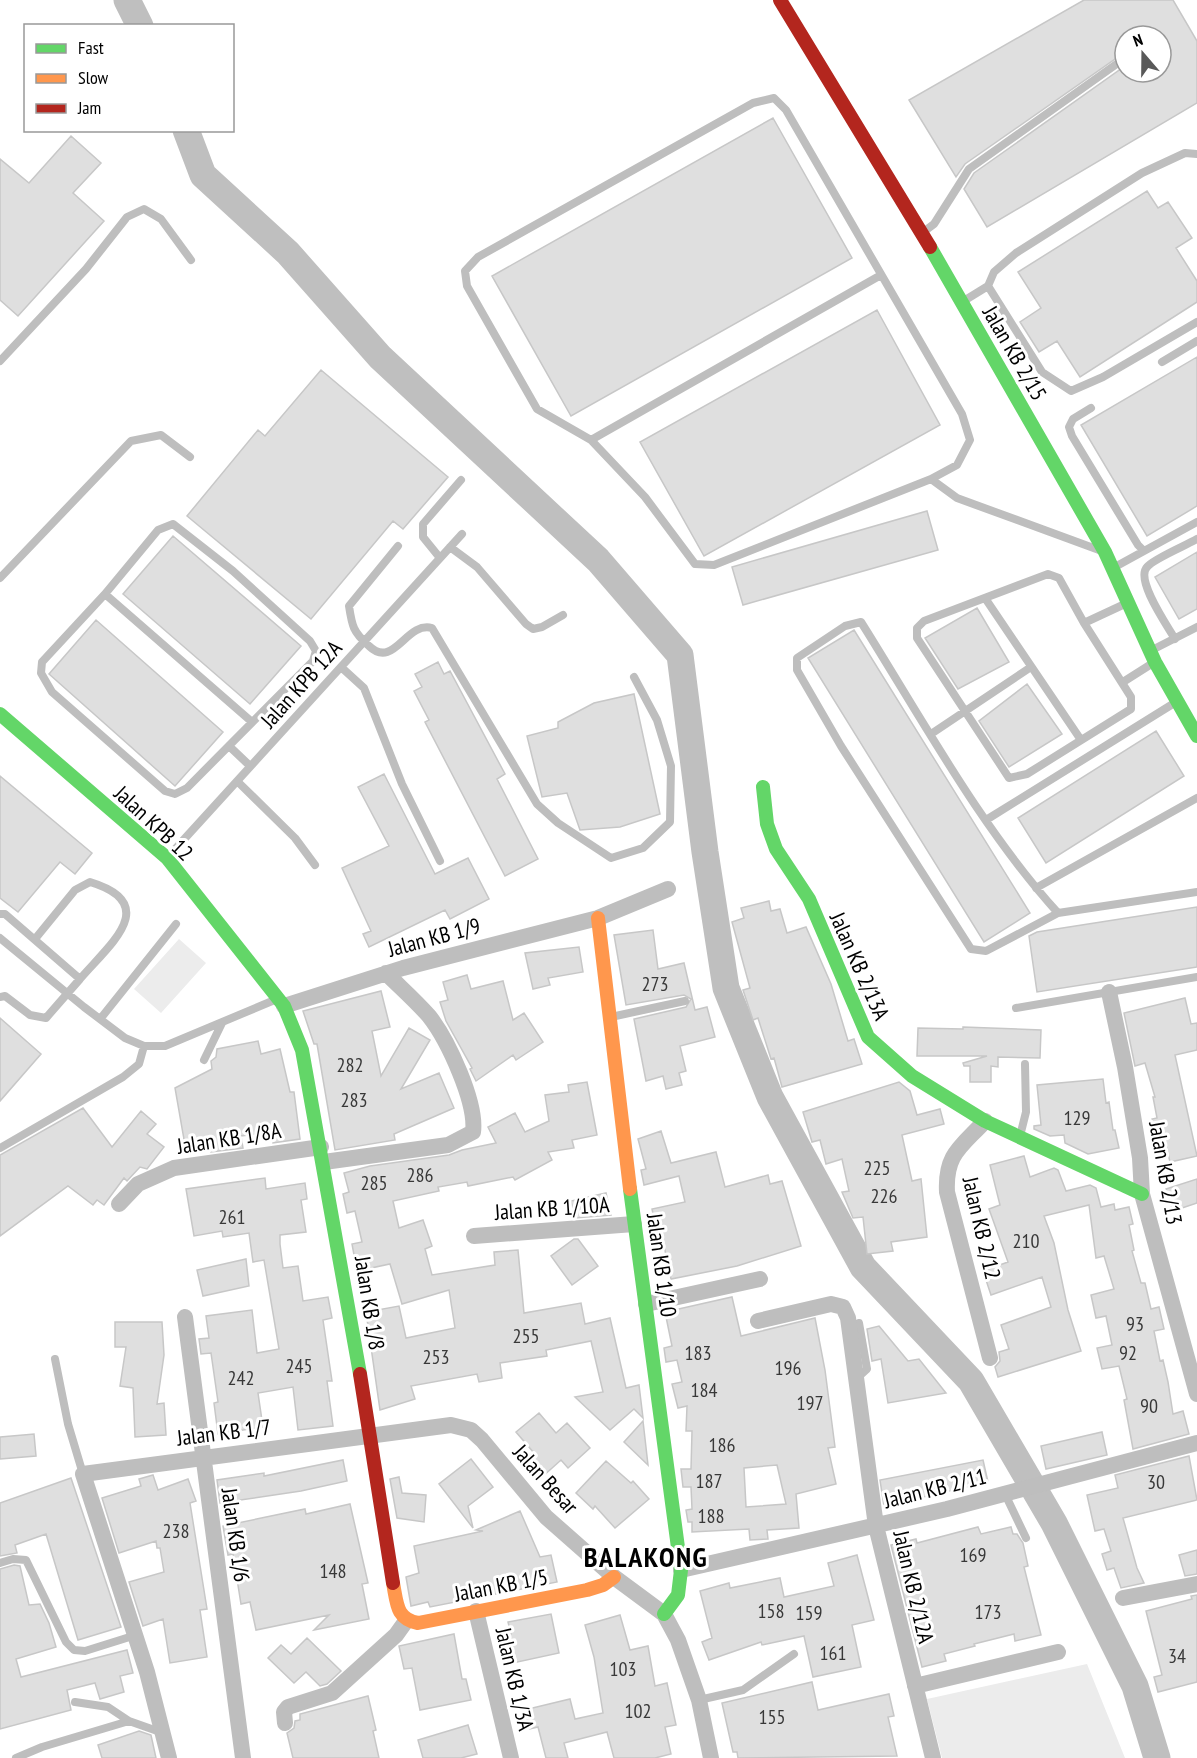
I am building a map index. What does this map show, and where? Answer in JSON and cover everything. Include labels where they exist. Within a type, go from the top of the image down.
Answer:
[{"type":"street","name":"Jalan KB 2/15","points":[[780,0],[922,233],[1105,552],[1152,657],[1176,702],[1193,718],[1197,736]]},
{"type":"street","name":"Jalan KPB 12","points":[[0,714],[166,858],[281,1002]]},
{"type":"street","name":"Jalan KB 2/13A","points":[[763,787],[767,824],[776,849],[809,899],[868,1037],[912,1076],[985,1121],[1142,1194]]},
{"type":"street","name":"Jalan KB 1/9","points":[[281,1002],[598,918],[668,889]]},
{"type":"street","name":"Jalan KB 1/10","points":[[598,918],[634,1224],[681,1570],[678,1595],[664,1614]]},
{"type":"street","name":"Jalan KB 1/8A","points":[[119,1204],[138,1184],[174,1168],[448,1145],[473,1132],[474,1122],[470,1106],[443,1039],[429,1017],[386,973]]},
{"type":"street","name":"Jalan KB 2/13","points":[[1109,992],[1127,1078],[1140,1158],[1142,1194],[1197,1394]]},
{"type":"street","name":"Jalan KB 1/8","points":[[281,1002],[303,1050],[402,1617]]},
{"type":"street","name":"Jalan KB 2/12","points":[[985,1121],[957,1151],[946,1169],[947,1192],[990,1358]]},
{"type":"street","name":"Jalan KB 1/10A","points":[[474,1236],[634,1224]]},
{"type":"street","points":[[646,1304],[760,1279]]},
{"type":"street","name":"Jalan KB 2/12A","points":[[758,1321],[831,1304],[843,1307],[853,1320],[856,1380],[876,1526],[933,1758]]},
{"type":"street","name":"Jalan KB 1/6","points":[[184,1317],[243,1758]]},
{"type":"street","name":"Jalan Besar","points":[[370,1437],[451,1425],[471,1430],[546,1517],[614,1577],[664,1614],[678,1640],[699,1700],[711,1758]]},
{"type":"street","name":"Jalan KB 1/7","points":[[83,1474],[370,1437]]},
{"type":"street","name":"Jalan KB 2/11","points":[[681,1570],[876,1526],[1197,1443]]},
{"type":"street","points":[[83,1474],[136,1635],[169,1758]]},
{"type":"street","name":"Jalan KB 1/5","points":[[402,1617],[418,1623],[587,1590],[603,1585],[614,1577]]},
{"type":"street","points":[[1123,1598],[1197,1584]]},
{"type":"street","name":"Jalan KB 1/3A","points":[[476,1611],[511,1758]]},
{"type":"street","points":[[285,1723],[284,1712],[288,1707],[332,1693],[396,1635],[402,1617]]},
{"type":"street","points":[[915,1686],[1058,1652]]},
{"type":"lane","points":[[922,233],[934,224],[969,169],[1113,67]]},
{"type":"lane","points":[[774,98],[786,110],[962,414],[970,440],[957,465],[931,479],[714,565],[695,564],[645,497],[591,440],[537,409],[467,286],[465,271],[478,257],[753,103],[774,98]]},
{"type":"lane","points":[[962,302],[988,286],[994,272],[1016,253],[1142,173],[1185,153],[1197,154]]},
{"type":"lane","points":[[0,361],[86,269],[126,217],[144,209],[160,219],[191,260]]},
{"type":"lane","points":[[591,440],[880,275]]},
{"type":"lane","points":[[988,286],[1042,372],[1071,391],[1103,377],[1197,322]]},
{"type":"lane","points":[[1162,362],[1197,341]]},
{"type":"lane","points":[[1091,408],[1073,419],[1069,427],[1072,436],[1138,545],[1144,551]]},
{"type":"lane","points":[[0,578],[131,441],[161,435],[190,457]]},
{"type":"lane","points":[[931,479],[957,498],[1105,552]]},
{"type":"lane","points":[[440,558],[423,537],[423,524],[460,480]]},
{"type":"lane","points":[[1113,569],[1197,522]]},
{"type":"lane","points":[[174,524],[233,571],[310,641],[316,651],[313,661],[252,722],[187,788],[175,794],[165,791],[52,692],[41,674],[42,662],[105,594],[158,530],[174,524]]},
{"type":"lane","name":"Jalan KPB 12A","points":[[166,858],[462,534]]},
{"type":"lane","points":[[1175,639],[1145,586],[1143,576],[1147,567],[1197,539]]},
{"type":"lane","points":[[398,546],[349,606],[352,629],[375,652],[384,653],[393,651],[415,630],[424,626],[432,628],[537,804],[558,823],[611,858],[643,849],[670,822],[671,766],[657,720],[634,677]]},
{"type":"lane","points":[[450,547],[477,567],[526,624],[533,629],[542,627],[563,615]]},
{"type":"lane","points":[[1048,574],[1059,578],[1084,623],[1123,682],[1131,697],[1131,709],[1027,774],[1009,778],[917,638],[917,628],[924,621],[985,598],[1048,574]]},
{"type":"lane","points":[[105,594],[252,722]]},
{"type":"lane","points":[[985,598],[1081,741]]},
{"type":"lane","points":[[1084,623],[1128,602]]},
{"type":"lane","points":[[1058,913],[1036,888],[986,820],[861,622],[845,626],[797,658],[797,670],[841,746],[971,949],[986,951],[1058,913],[1197,892]]},
{"type":"lane","points":[[1123,682],[1175,639],[1197,627]]},
{"type":"lane","points":[[341,667],[364,688],[402,784],[440,861]]},
{"type":"lane","points":[[931,734],[1031,668]]},
{"type":"lane","points":[[986,820],[1176,702]]},
{"type":"lane","points":[[229,746],[250,766]]},
{"type":"lane","points":[[237,781],[295,838],[315,865]]},
{"type":"lane","points":[[1036,888],[1197,798]]},
{"type":"lane","points":[[0,997],[5,996],[30,1015],[46,1018],[124,928],[128,916],[124,904],[105,887],[90,882],[75,890],[34,939]]},
{"type":"lane","points":[[0,914],[5,914],[80,979]]},
{"type":"lane","points":[[100,1018],[177,924]]},
{"type":"lane","points":[[0,938],[67,994],[125,1038],[144,1046],[139,1064],[123,1077],[0,1148]]},
{"type":"lane","points":[[1016,1008],[1197,977]]},
{"type":"lane","points":[[610,1017],[685,1001]]},
{"type":"lane","name":"Jalan KB 1/9","points":[[144,1046],[165,1046],[281,1002]]},
{"type":"lane","points":[[204,1060],[222,1023]]},
{"type":"lane","points":[[1019,1136],[1026,1112],[1025,1064]]},
{"type":"lane","points":[[55,1359],[68,1424],[83,1474]]},
{"type":"lane","points":[[1009,1493],[1026,1538]]},
{"type":"lane","points":[[0,1563],[13,1559],[26,1560],[66,1642],[74,1650],[85,1651],[136,1635]]},
{"type":"lane","points":[[699,1700],[743,1690],[794,1654]]},
{"type":"lane","points":[[75,1702],[108,1707],[129,1721],[163,1733]]},
{"type":"lane","points":[[16,1758],[129,1721]]},
{"type":"shaded area","points":[[179,939],[206,963],[161,1013],[134,989]]},
{"type":"shaded area","points":[[1087,1664],[1125,1758],[942,1758],[927,1699]]},
{"type":"building","points":[[1084,0],[1173,0],[1197,41],[1197,103],[987,227],[964,189],[974,173],[1113,75],[1113,84],[1173,84],[1173,24],[1113,24],[1113,60],[965,164],[956,177],[909,100]]},
{"type":"building","points":[[773,118],[852,258],[571,416],[492,276]]},
{"type":"building","points":[[71,136],[101,163],[73,193],[104,221],[18,316],[0,300],[0,159],[29,183]]},
{"type":"building","points":[[1147,191],[1158,208],[1168,202],[1192,238],[1176,248],[1197,281],[1197,302],[1080,377],[1057,341],[1039,352],[1020,322],[1041,308],[1018,272]]},
{"type":"building","points":[[877,310],[940,425],[704,556],[640,442]]},
{"type":"building","points":[[1197,357],[1197,506],[1147,536],[1081,425]]},
{"type":"building","points":[[321,370],[448,477],[403,529],[393,521],[311,619],[187,516],[258,430],[265,436]]},
{"type":"building","points":[[927,511],[938,550],[743,605],[732,567]]},
{"type":"building","points":[[173,536],[301,646],[250,704],[123,594]]},
{"type":"building","points":[[1197,552],[1197,609],[1179,619],[1155,577]]},
{"type":"building","points":[[977,608],[1009,662],[958,689],[925,638]]},
{"type":"building","points":[[96,620],[223,732],[175,786],[49,674]]},
{"type":"building","points":[[854,630],[1030,913],[984,942],[808,658]]},
{"type":"building","points":[[438,662],[444,674],[450,671],[505,774],[497,779],[538,859],[505,876],[425,722],[429,720],[414,691],[422,687],[415,674]]},
{"type":"building","points":[[1027,684],[1062,734],[1009,767],[979,721]]},
{"type":"building","points":[[634,694],[660,814],[620,827],[580,830],[567,793],[542,797],[527,736],[558,728],[558,722],[594,703]]},
{"type":"building","points":[[1156,731],[1184,776],[1046,863],[1018,818]]},
{"type":"building","points":[[384,774],[435,874],[468,858],[489,899],[450,919],[445,910],[369,947],[363,934],[371,931],[342,868],[389,846],[358,787]]},
{"type":"building","points":[[0,776],[92,853],[75,874],[60,862],[18,912],[0,898]]},
{"type":"building","points":[[769,901],[771,911],[780,909],[787,933],[806,927],[831,984],[848,1041],[854,1039],[862,1064],[782,1087],[774,1058],[771,1059],[758,1018],[753,1020],[743,990],[750,988],[732,922],[744,918],[741,908]]},
{"type":"building","points":[[1197,907],[1197,967],[1037,992],[1029,936],[1037,932]]},
{"type":"building","points":[[653,930],[658,969],[684,963],[695,1010],[707,1007],[715,1037],[680,1046],[686,1071],[679,1073],[682,1085],[666,1089],[663,1076],[646,1081],[634,1019],[686,1007],[691,999],[684,995],[626,1005],[614,935]]},
{"type":"building","points":[[579,947],[583,972],[548,978],[550,985],[533,989],[525,953]]},
{"type":"building","points":[[467,975],[471,989],[503,981],[513,1020],[524,1013],[543,1042],[516,1060],[513,1055],[476,1081],[470,1069],[472,1068],[446,1021],[440,1002],[448,1000],[443,982]]},
{"type":"building","points":[[381,991],[390,1027],[372,1031],[381,1076],[409,1028],[430,1040],[401,1089],[439,1073],[454,1108],[394,1134],[395,1140],[335,1150],[317,1044],[314,1044],[303,1011]]},
{"type":"building","points":[[1185,998],[1191,1024],[1197,1023],[1197,1050],[1175,1055],[1197,1156],[1170,1162],[1165,1140],[1162,1141],[1160,1133],[1155,1134],[1152,1119],[1157,1118],[1153,1097],[1155,1097],[1145,1063],[1135,1066],[1124,1013]]},
{"type":"building","points":[[0,1018],[41,1054],[0,1101]]},
{"type":"building","points":[[963,1027],[1041,1030],[1040,1058],[998,1057],[998,1067],[991,1066],[991,1082],[970,1082],[970,1066],[964,1066],[963,1063],[987,1056],[917,1056],[918,1028],[963,1029]]},
{"type":"building","points":[[258,1041],[261,1054],[280,1049],[290,1092],[294,1092],[300,1139],[273,1143],[272,1132],[241,1136],[243,1148],[211,1152],[211,1147],[186,1151],[175,1088],[212,1069],[211,1061],[216,1057],[217,1049]]},
{"type":"building","points":[[1103,1079],[1106,1103],[1109,1102],[1113,1130],[1115,1130],[1119,1148],[1088,1154],[1065,1143],[1064,1135],[1050,1136],[1034,1129],[1034,1126],[1041,1125],[1037,1085]]},
{"type":"building","points":[[587,1082],[597,1135],[572,1140],[574,1148],[548,1152],[552,1160],[515,1180],[513,1177],[468,1186],[467,1182],[438,1187],[439,1191],[393,1201],[399,1228],[423,1220],[432,1246],[425,1249],[432,1275],[495,1265],[494,1252],[518,1250],[524,1313],[581,1303],[585,1324],[610,1318],[626,1388],[639,1385],[643,1418],[634,1409],[610,1430],[575,1397],[603,1392],[591,1341],[546,1350],[547,1356],[500,1363],[502,1378],[479,1382],[477,1374],[411,1386],[415,1399],[380,1410],[366,1312],[399,1306],[406,1338],[455,1328],[449,1290],[402,1304],[390,1264],[357,1271],[352,1244],[362,1242],[355,1211],[347,1213],[343,1194],[349,1192],[344,1173],[370,1166],[449,1155],[496,1143],[488,1127],[515,1113],[525,1132],[549,1121],[545,1095],[569,1092],[568,1085]]},
{"type":"building","points":[[899,1082],[910,1091],[917,1115],[940,1109],[944,1124],[902,1135],[912,1181],[921,1179],[927,1237],[891,1242],[893,1251],[867,1254],[863,1217],[853,1218],[842,1192],[849,1191],[842,1159],[826,1164],[820,1140],[812,1142],[803,1112]]},
{"type":"building","points":[[83,1108],[112,1147],[141,1111],[156,1124],[147,1134],[164,1147],[147,1169],[140,1167],[127,1181],[124,1178],[104,1205],[97,1200],[93,1205],[68,1186],[0,1236],[0,1155]]},
{"type":"building","points":[[661,1131],[671,1163],[716,1152],[725,1187],[768,1175],[770,1184],[782,1181],[801,1246],[737,1266],[671,1279],[662,1236],[658,1237],[652,1209],[685,1202],[679,1176],[644,1185],[641,1170],[646,1169],[638,1139]]},
{"type":"building","points":[[1024,1156],[1030,1177],[1054,1168],[1058,1170],[1066,1191],[1090,1185],[1096,1188],[1101,1207],[1114,1204],[1115,1210],[1129,1207],[1133,1224],[1129,1225],[1134,1250],[1132,1251],[1141,1283],[1145,1283],[1151,1309],[1159,1307],[1164,1329],[1154,1331],[1160,1361],[1163,1360],[1173,1414],[1183,1411],[1189,1434],[1133,1449],[1124,1400],[1127,1399],[1119,1366],[1102,1369],[1097,1348],[1112,1345],[1106,1316],[1096,1318],[1091,1295],[1114,1289],[1104,1256],[1096,1258],[1089,1205],[1044,1216],[1054,1243],[1068,1310],[1081,1351],[998,1377],[995,1367],[1000,1361],[999,1352],[1009,1349],[1001,1325],[1051,1307],[1042,1277],[991,1295],[983,1271],[1008,1262],[989,1209],[1000,1205],[990,1165]]},
{"type":"building","points":[[265,1178],[266,1189],[305,1183],[307,1199],[301,1200],[306,1232],[280,1235],[280,1244],[283,1268],[298,1266],[303,1301],[328,1297],[332,1318],[323,1320],[332,1381],[327,1381],[333,1426],[298,1430],[293,1387],[258,1393],[263,1427],[218,1434],[214,1403],[218,1402],[211,1353],[201,1354],[199,1339],[209,1338],[206,1316],[252,1310],[257,1353],[279,1349],[264,1260],[253,1262],[249,1233],[223,1237],[222,1231],[194,1236],[186,1189]]},
{"type":"building","points":[[1197,1179],[1197,1203],[1173,1211],[1166,1189]]},
{"type":"building","points":[[606,1193],[611,1215],[575,1218],[571,1201]]},
{"type":"building","points":[[574,1239],[578,1239],[598,1266],[572,1285],[551,1256]]},
{"type":"building","points":[[246,1259],[249,1286],[203,1296],[197,1270]]},
{"type":"building","points":[[732,1297],[741,1336],[815,1318],[825,1370],[835,1447],[828,1448],[836,1484],[796,1494],[799,1528],[767,1530],[768,1539],[750,1540],[749,1529],[692,1532],[692,1522],[688,1522],[686,1510],[692,1509],[691,1487],[683,1487],[681,1469],[691,1469],[692,1431],[686,1431],[687,1406],[678,1408],[672,1384],[682,1382],[677,1360],[666,1362],[664,1348],[672,1346],[665,1312]],"holes":[[[777,1465],[786,1504],[746,1507],[744,1468]]]},
{"type":"building","points":[[115,1322],[162,1322],[164,1355],[157,1404],[164,1403],[166,1435],[135,1437],[133,1388],[120,1386],[126,1347],[115,1347]]},
{"type":"building","points":[[879,1326],[908,1361],[919,1359],[946,1393],[888,1403],[881,1359],[872,1361],[867,1329]]},
{"type":"building","points":[[539,1413],[556,1433],[567,1423],[590,1448],[568,1468],[561,1460],[541,1478],[525,1461],[534,1453],[516,1432]]},
{"type":"building","points":[[643,1421],[648,1465],[624,1442]]},
{"type":"building","points":[[1102,1432],[1107,1455],[1046,1469],[1041,1446]]},
{"type":"building","points":[[34,1434],[36,1456],[0,1459],[0,1437]]},
{"type":"building","points":[[1189,1456],[1197,1500],[1123,1518],[1137,1568],[1144,1583],[1121,1588],[1114,1568],[1107,1570],[1102,1554],[1111,1551],[1104,1529],[1095,1531],[1087,1495],[1118,1488],[1115,1475]]},
{"type":"building","points":[[471,1459],[493,1487],[468,1506],[473,1528],[439,1484]]},
{"type":"building","points":[[343,1460],[347,1481],[301,1491],[220,1503],[217,1480],[264,1473],[264,1476]]},
{"type":"building","points":[[983,1460],[988,1482],[884,1506],[880,1480]]},
{"type":"building","points":[[606,1461],[631,1483],[633,1481],[649,1499],[615,1528],[595,1506],[593,1509],[576,1493]]},
{"type":"building","points":[[153,1475],[158,1490],[188,1479],[196,1501],[190,1503],[207,1609],[200,1610],[207,1657],[170,1663],[163,1619],[143,1626],[129,1582],[164,1572],[160,1548],[157,1548],[156,1541],[119,1553],[102,1498],[141,1486],[139,1479]]},
{"type":"building","points":[[399,1477],[402,1493],[426,1495],[424,1522],[397,1518],[390,1479]]},
{"type":"building","points":[[71,1478],[121,1627],[78,1640],[46,1534],[15,1545],[17,1553],[0,1556],[0,1503]]},
{"type":"building","points":[[350,1504],[368,1583],[362,1584],[369,1619],[314,1630],[329,1615],[256,1630],[250,1602],[241,1604],[233,1554],[228,1555],[223,1526],[305,1509],[306,1514]]},
{"type":"building","points":[[520,1511],[540,1557],[551,1555],[557,1582],[430,1607],[428,1602],[411,1606],[406,1577],[419,1573],[414,1546],[483,1531],[476,1530]]},
{"type":"building","points":[[978,1527],[981,1534],[1011,1527],[1013,1534],[1017,1534],[1023,1543],[1028,1566],[1024,1567],[1041,1635],[1015,1641],[1014,1634],[974,1644],[975,1646],[944,1654],[946,1661],[922,1667],[891,1545],[916,1539],[917,1543]]},
{"type":"building","points":[[1197,1550],[1197,1574],[1185,1576],[1179,1555]]},
{"type":"building","points":[[857,1555],[874,1620],[852,1625],[861,1667],[813,1677],[804,1636],[762,1645],[761,1642],[709,1660],[702,1642],[712,1638],[700,1591],[729,1583],[730,1588],[780,1578],[784,1597],[834,1586],[828,1563]]},
{"type":"building","points":[[14,1565],[20,1566],[29,1605],[40,1604],[49,1623],[56,1647],[16,1659],[21,1677],[127,1650],[133,1673],[120,1676],[124,1692],[100,1699],[95,1683],[67,1690],[71,1710],[0,1729],[0,1569]]},
{"type":"building","points":[[1197,1595],[1197,1682],[1158,1692],[1154,1677],[1162,1675],[1146,1611],[1192,1599],[1191,1596]]},
{"type":"building","points":[[551,1614],[559,1653],[503,1665],[497,1636],[511,1634],[508,1622]]},
{"type":"building","points":[[620,1615],[630,1650],[648,1646],[655,1686],[667,1683],[676,1725],[665,1727],[671,1754],[655,1758],[614,1758],[607,1732],[564,1743],[568,1758],[546,1758],[538,1727],[529,1729],[524,1710],[570,1699],[575,1719],[603,1713],[594,1657],[585,1625]]},
{"type":"building","points":[[454,1634],[462,1679],[466,1679],[471,1700],[420,1710],[412,1668],[404,1669],[399,1646]]},
{"type":"building","points":[[307,1638],[341,1671],[327,1684],[320,1686],[306,1672],[294,1683],[268,1658],[281,1645],[291,1654]]},
{"type":"building","points":[[812,1682],[818,1710],[889,1694],[894,1716],[888,1717],[897,1756],[738,1758],[737,1752],[733,1752],[722,1703]]},
{"type":"building","points":[[368,1696],[376,1730],[373,1731],[379,1758],[293,1758],[287,1733],[294,1728],[295,1721],[300,1720],[300,1714]]},
{"type":"building","points":[[468,1725],[477,1754],[461,1758],[423,1758],[418,1740]]},
{"type":"building","points":[[139,1731],[151,1735],[156,1758],[102,1758],[98,1745]]},
{"type":"waterway","points":[[127,0],[139,24]]},
{"type":"waterway","points":[[187,132],[203,175],[288,253],[380,357],[598,560],[680,655],[705,852],[726,988],[770,1097],[863,1267],[971,1381],[1054,1523],[1135,1686],[1157,1758]]},
{"type":"traffic: fast","points":[[930,247],[1105,552],[1155,662],[1197,736]]},
{"type":"traffic: fast","points":[[0,714],[167,858],[284,1006],[302,1050],[360,1374]]},
{"type":"traffic: fast","points":[[763,787],[767,824],[776,849],[809,899],[868,1037],[912,1076],[985,1121],[1142,1194]]},
{"type":"traffic: fast","points":[[630,1189],[681,1570],[678,1595],[664,1614]]},
{"type":"traffic: slow","points":[[598,918],[630,1189]]},
{"type":"traffic: slow","points":[[393,1583],[401,1614],[418,1623],[587,1590],[603,1585],[614,1577]]},
{"type":"traffic: jam","points":[[780,0],[930,247]]},
{"type":"traffic: jam","points":[[360,1374],[393,1583]]},
{"type":"district","name":"BALAKONG","points":[[646,1556]]}]
